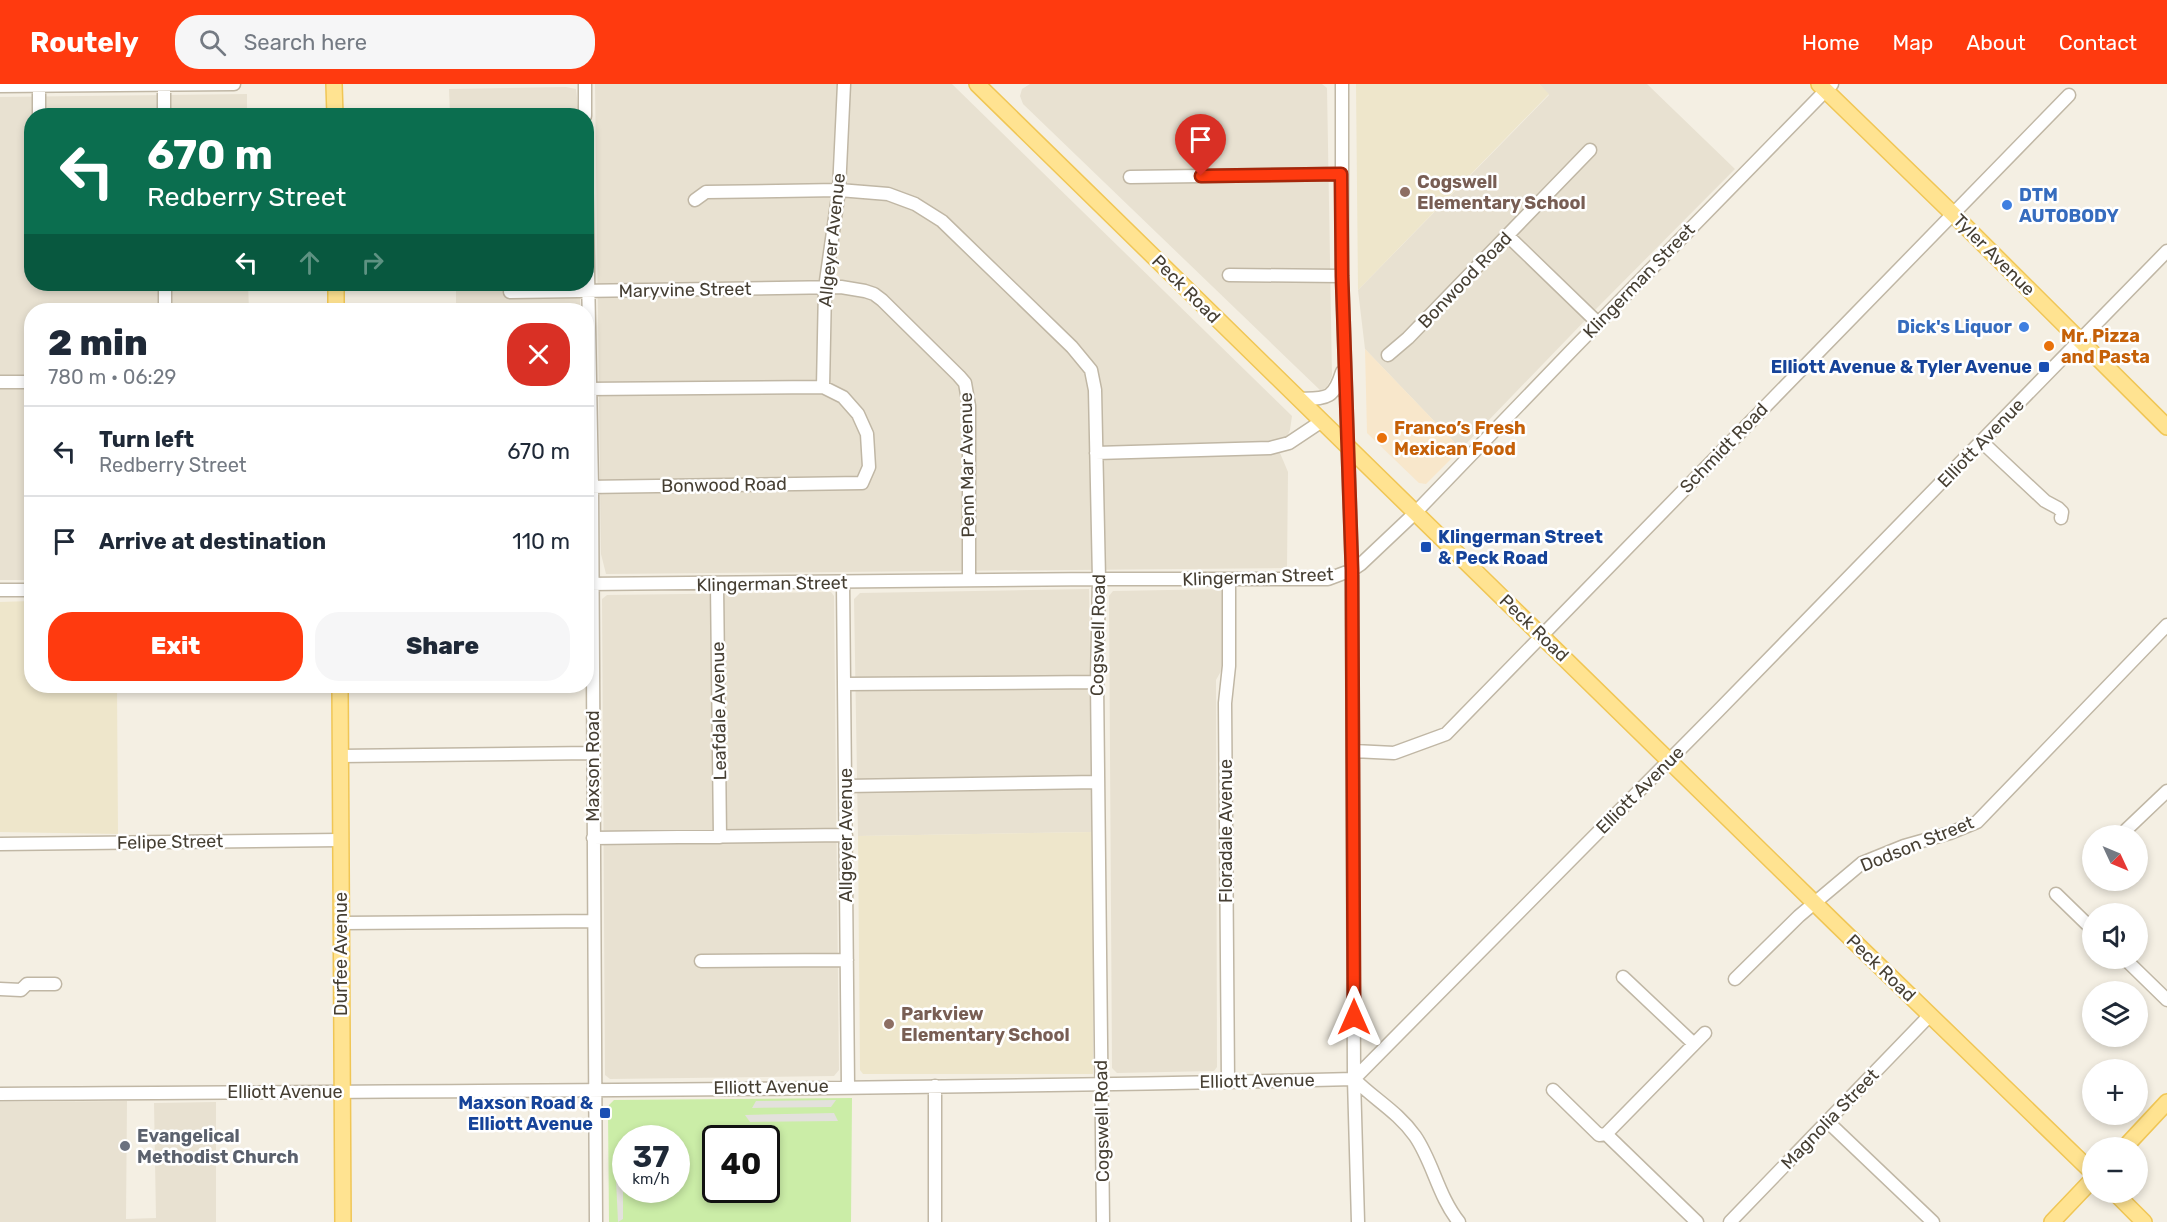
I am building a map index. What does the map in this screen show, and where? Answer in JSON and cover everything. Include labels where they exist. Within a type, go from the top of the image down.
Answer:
[{"type":"main road","points":[[334,84],[335,108]]},
{"type":"main road","name":"Peck Road","points":[[977,84],[2082,1162]]},
{"type":"main road","name":"Tyler Avenue","points":[[1826,86],[2167,427]]},
{"type":"main road","name":"Durfee Avenue","points":[[340,693],[344,1222]]},
{"type":"main road","points":[[2134,1137],[2167,1102]]},
{"type":"main road","points":[[2052,1222],[2082,1190]]},
{"type":"main road","points":[[2125,1203],[2144,1222]]},
{"type":"street","points":[[0,86],[234,84]]},
{"type":"street","points":[[585,84],[585,108]]},
{"type":"street","name":"Allgeyer Avenue","points":[[823,387],[825,288],[839,190],[844,84]]},
{"type":"street","points":[[1342,84],[1342,276],[1352,570],[1354,1079],[1358,1222]]},
{"type":"street","points":[[39,86],[39,108]]},
{"type":"street","points":[[164,86],[164,108]]},
{"type":"street","name":"Klingerman Street","points":[[594,584],[1328,579],[1352,570],[1415,513],[1826,86]]},
{"type":"street","name":"Schmidt Road","points":[[1354,751],[1394,753],[1446,734],[1540,635],[2069,95]]},
{"type":"street","name":"Bonwood Road","points":[[1388,355],[1408,339],[1590,150]]},
{"type":"street","points":[[1131,177],[1341,174]]},
{"type":"street","name":"Cogswell Road","points":[[695,200],[706,192],[839,190],[888,194],[915,204],[942,222],[1072,347],[1091,370],[1094,380],[1099,579],[1097,682],[1103,1222]]},
{"type":"street","points":[[1508,236],[1598,323]]},
{"type":"street","name":"Elliott Avenue","points":[[0,1094],[934,1086],[1354,1079],[1670,760],[2167,251]]},
{"type":"street","points":[[1229,275],[1342,276]]},
{"type":"street","name":"Maryvine Street","points":[[594,291],[825,288]]},
{"type":"street","name":"Penn Mar Avenue","points":[[825,288],[854,288],[874,294],[965,383],[969,406],[969,580]]},
{"type":"street","name":"Maryvine Street","points":[[510,292],[589,291]]},
{"type":"street","name":"Maxson Road","points":[[589,291],[589,303]]},
{"type":"street","points":[[1298,399],[1326,398],[1333,394],[1337,389],[1345,359]]},
{"type":"street","points":[[0,382],[24,382]]},
{"type":"street","points":[[594,389],[823,387]]},
{"type":"street","name":"Bonwood Road","points":[[594,487],[862,483],[869,467],[867,434],[858,414],[843,397],[823,387]]},
{"type":"street","points":[[1096,453],[1264,449],[1289,443],[1322,421]]},
{"type":"street","points":[[1982,442],[2045,501],[2058,508],[2062,512],[2061,518]]},
{"type":"street","name":"Floradale Avenue","points":[[1228,1082],[1225,703],[1229,666],[1229,580]]},
{"type":"street","name":"Allgeyer Avenue","points":[[843,583],[848,1086]]},
{"type":"street","name":"Leafdale Avenue","points":[[717,584],[720,837]]},
{"type":"street","points":[[0,590],[24,590]]},
{"type":"street","name":"Dodson Street","points":[[1735,979],[1798,916],[1862,863],[1904,846],[1950,834],[1977,822],[2167,625]]},
{"type":"street","points":[[845,684],[1097,682]]},
{"type":"street","name":"Maxson Road","points":[[592,693],[596,1222]]},
{"type":"street","points":[[340,756],[593,753]]},
{"type":"street","points":[[846,786],[1098,782]]},
{"type":"street","points":[[2131,825],[2167,791]]},
{"type":"street","points":[[593,838],[846,835]]},
{"type":"street","name":"Felipe Street","points":[[0,844],[340,840]]},
{"type":"street","points":[[2056,894],[2082,919]]},
{"type":"street","points":[[342,923],[594,921]]},
{"type":"street","points":[[701,961],[847,960]]},
{"type":"street","points":[[2135,969],[2167,1000]]},
{"type":"street","points":[[1623,977],[1694,1044]]},
{"type":"street","points":[[0,989],[21,990],[27,984],[55,984]]},
{"type":"street","name":"Magnolia Street","points":[[1730,1222],[1786,1157],[1828,1122],[1930,1016]]},
{"type":"street","points":[[1553,1090],[1599,1135],[1606,1134],[1705,1033]]},
{"type":"street","points":[[1354,1079],[1370,1095],[1401,1117],[1416,1137],[1446,1204],[1459,1222]]},
{"type":"street","points":[[934,1086],[935,1222]]},
{"type":"street","points":[[1828,1122],[1933,1222]]},
{"type":"street","points":[[1606,1134],[1697,1222]]},
{"type":"shaded area","points":[[595,84],[952,84],[1292,416],[1290,430],[1280,453],[1288,472],[1287,568],[606,574],[601,554]]},
{"type":"shaded area","points":[[1030,84],[1322,84],[1327,88],[1332,376],[1327,387],[1321,391],[1023,104],[1020,96],[1022,89]]},
{"type":"shaded area","name":"Cogswell Elementary School","points":[[1356,84],[1539,84],[1549,94],[1358,290]]},
{"type":"shaded area","points":[[1539,84],[1647,84],[1735,169],[1461,449],[1365,349],[1358,290],[1549,95]]},
{"type":"shaded area","points":[[566,87],[576,89],[578,108],[450,108],[449,89]]},
{"type":"shaded area","points":[[247,94],[247,108],[24,108],[24,291],[248,291],[249,303],[24,303],[24,580],[0,580],[0,97]]},
{"type":"shaded area","points":[[456,291],[580,291],[580,303],[456,303]]},
{"type":"shaded area","points":[[1365,349],[1461,449],[1426,484],[1419,483],[1367,433]]},
{"type":"shaded area","points":[[1089,589],[1093,832],[858,836],[854,599],[860,593]]},
{"type":"shaded area","points":[[1224,589],[1225,664],[1216,680],[1217,1067],[1214,1071],[1117,1073],[1112,1068],[1109,596],[1113,591]]},
{"type":"shaded area","points":[[831,592],[834,596],[839,1070],[834,1076],[610,1079],[605,1075],[602,599],[607,595]]},
{"type":"shaded area","points":[[24,601],[24,693],[117,693],[118,834],[0,832],[0,602]]},
{"type":"shaded area","points":[[1093,832],[1093,1074],[863,1074],[860,1070],[858,836]]},
{"type":"shaded area","points":[[836,1100],[831,1107],[752,1108],[756,1101]]},
{"type":"shaded area","points":[[127,1101],[126,1219],[156,1218],[154,1103],[216,1102],[216,1222],[0,1222],[0,1102]]},
{"type":"shaded area","points":[[834,1113],[838,1121],[750,1122],[745,1115]]},
{"type":"shaded area","points":[[617,1203],[623,1203],[623,1219],[618,1222]]},
{"type":"green space","points":[[852,1098],[851,1222],[609,1222],[609,1105],[614,1100]]},
{"type":"place","name":"Cogswell Elementary School","points":[[1405,192]]},
{"type":"place","name":"DTM AUTOBODY","points":[[2007,205]]},
{"type":"place","name":"Dick's Liquor","points":[[2024,327]]},
{"type":"place","name":"Mr. Pizza and Pasta","points":[[2049,346]]},
{"type":"place","name":"Elliott Avenue & Tyler Avenue","points":[[2044,367]]},
{"type":"place","name":"Franco’s Fresh Mexican Food","points":[[1382,438]]},
{"type":"place","name":"Klingerman Street & Peck Road","points":[[1426,547]]},
{"type":"place","name":"Parkview Elementary School","points":[[889,1024]]},
{"type":"place","name":"Maxson Road & Elliott Avenue","points":[[605,1113]]},
{"type":"place","name":"Evangelical Methodist Church","points":[[125,1146]]},
{"type":"route","points":[[1201,176],[1341,174],[1342,276],[1352,570],[1354,1017]]}]
